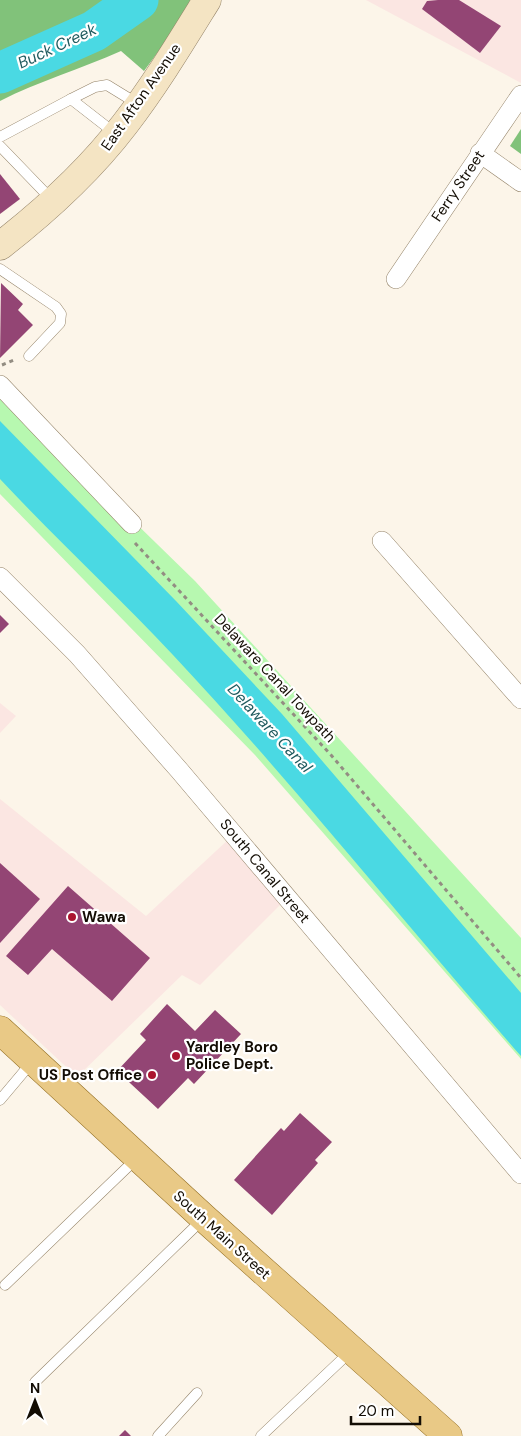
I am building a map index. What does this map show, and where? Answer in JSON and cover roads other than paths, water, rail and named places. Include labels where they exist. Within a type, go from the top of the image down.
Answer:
[{"type":"main road","name":"East Afton Avenue","points":[[0,246],[53,202],[98,157],[138,104],[207,0]]},
{"type":"main road","name":"South Main Street","points":[[0,1030],[204,1218],[448,1436]]},
{"type":"street","name":"Ferry Street","points":[[396,279],[521,95]]},
{"type":"street","points":[[480,153],[521,182]]},
{"type":"street","points":[[0,384],[132,524]]},
{"type":"street","points":[[382,541],[521,699]]},
{"type":"street","name":"South Canal Street","points":[[0,577],[77,654],[185,777],[521,1174]]},
{"type":"lane","points":[[0,137],[95,87],[107,85],[138,104]]},
{"type":"lane","points":[[71,99],[116,134]]},
{"type":"lane","points":[[0,146],[53,202]]},
{"type":"lane","points":[[0,269],[56,306],[61,314],[60,324],[29,356]]},
{"type":"lane","points":[[0,1100],[33,1061]]},
{"type":"lane","points":[[5,1285],[138,1158]]},
{"type":"lane","points":[[35,1382],[204,1218]]},
{"type":"lane","points":[[261,1436],[352,1350]]},
{"type":"lane","points":[[158,1436],[197,1394]]},
{"type":"water","name":"Delaware Canal","points":[[0,421],[176,601],[282,714],[521,993],[521,1056],[218,704],[152,633],[0,479]]},
{"type":"waterway","name":"Buck Creek","points":[[0,73],[94,31],[138,0]]},
{"type":"place","name":"Wawa","points":[[72,917]]},
{"type":"place","name":"Yardley Boro Police Dept.","points":[[176,1056]]},
{"type":"place","name":"US Post Office","points":[[152,1075]]}]
